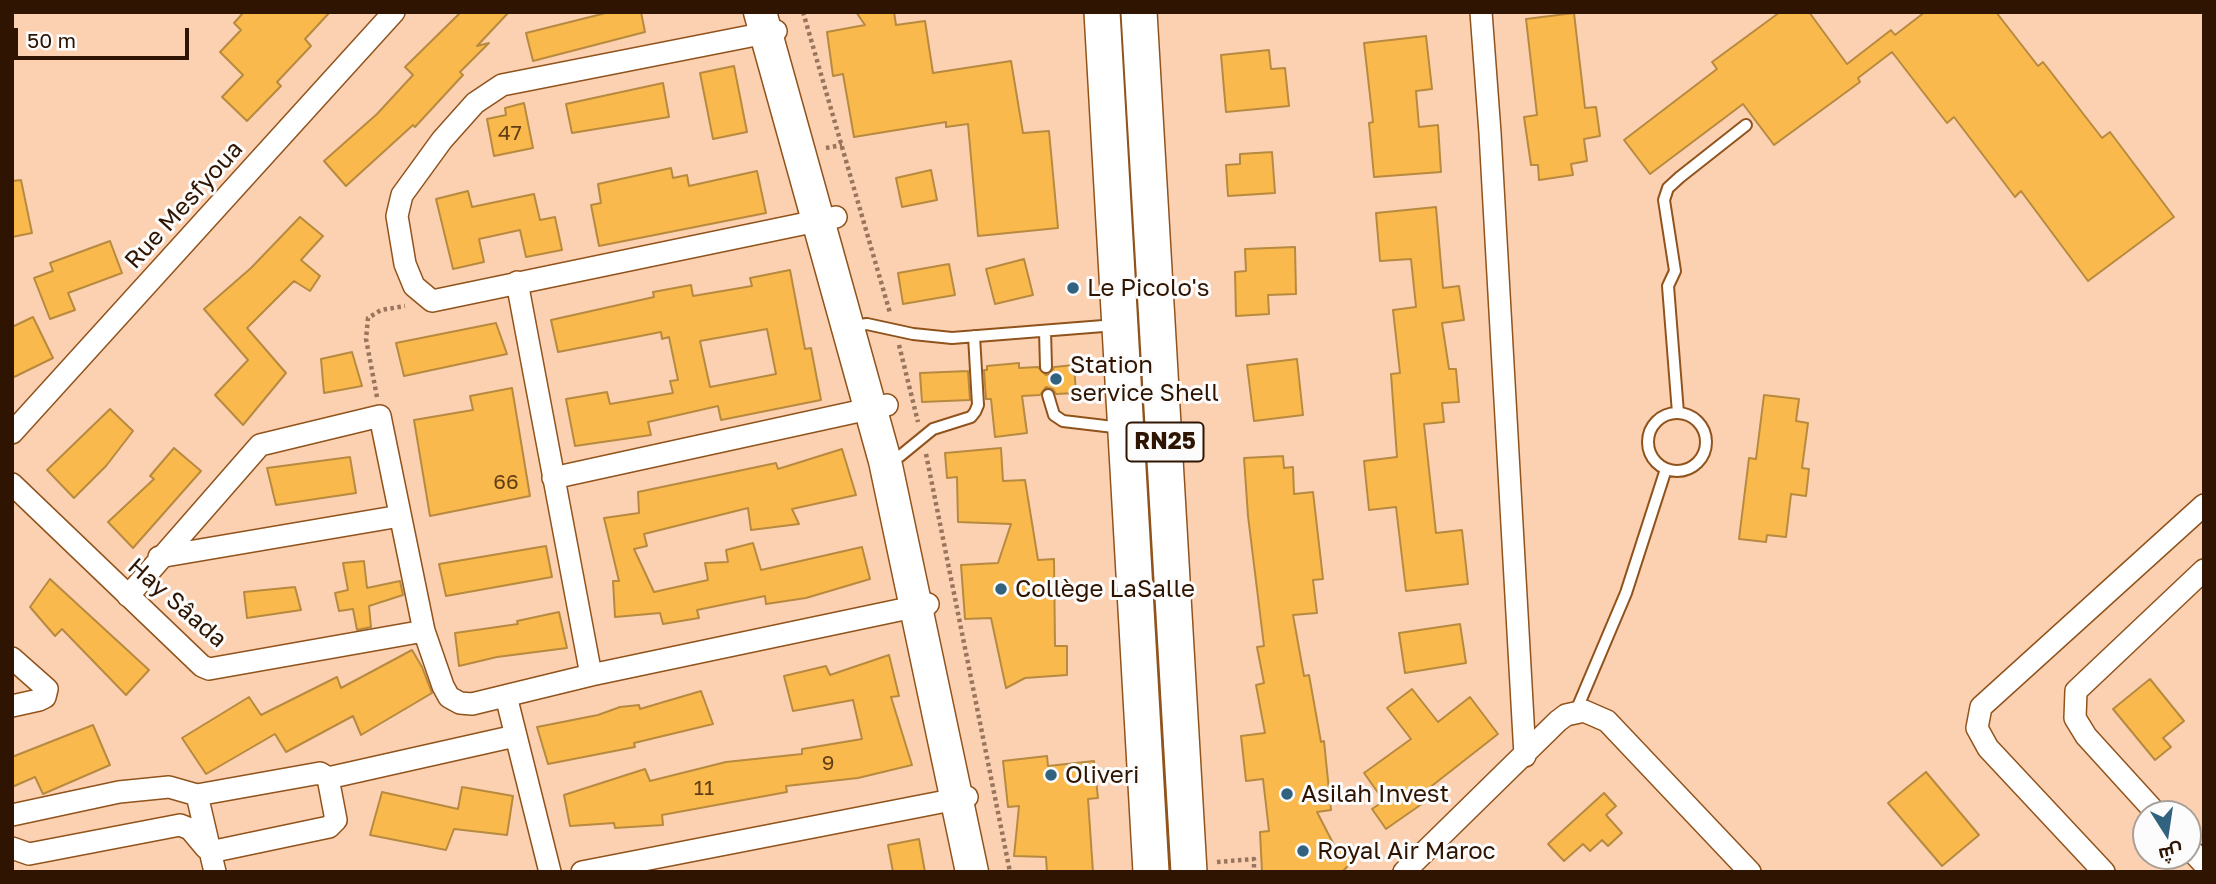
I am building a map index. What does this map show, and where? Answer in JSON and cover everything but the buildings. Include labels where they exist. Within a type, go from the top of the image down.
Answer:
[{"type":"main road","name":"RN25","points":[[1102,12],[1151,872]]},
{"type":"main road","name":"RN25","points":[[1139,12],[1189,872]]},
{"type":"main road","points":[[771,22],[893,459],[963,798],[972,872]]},
{"type":"main road","points":[[963,798],[985,872]]},
{"type":"street","name":"Rue Mesfyoua","points":[[15,424],[394,12]]},
{"type":"street","points":[[1480,12],[1491,146],[1525,756]]},
{"type":"street","points":[[771,22],[502,85],[475,103],[442,140],[402,195],[397,216],[405,264],[414,286],[432,301],[827,218]]},
{"type":"street","points":[[517,282],[591,675]]},
{"type":"street","points":[[553,478],[879,406]]},
{"type":"street","points":[[128,596],[159,557],[260,445],[380,415],[424,631],[449,697],[472,704],[591,675],[924,605]]},
{"type":"street","name":"Hay Sâada","points":[[12,484],[202,667],[216,670],[424,631]]},
{"type":"street","points":[[2104,872],[1988,748],[1977,728],[1981,707],[2204,505]]},
{"type":"street","points":[[159,557],[400,516]]},
{"type":"street","points":[[2144,800],[2086,736],[2076,718],[2076,691],[2204,570]]},
{"type":"street","points":[[12,658],[47,689],[45,697],[39,700],[12,706]]},
{"type":"street","points":[[506,696],[550,872]]},
{"type":"street","points":[[1404,872],[1558,722],[1576,711],[1593,712],[1607,721],[1750,872]]},
{"type":"street","points":[[12,815],[148,788],[169,787],[197,795],[320,773],[328,778],[515,736]]},
{"type":"street","points":[[213,861],[333,824],[336,820],[328,778]]},
{"type":"street","points":[[197,795],[213,861]]},
{"type":"street","points":[[582,872],[963,798]]},
{"type":"street","points":[[12,848],[29,854],[180,825],[190,829],[213,861]]},
{"type":"lane","points":[[1678,413],[1668,286],[1675,271],[1664,200],[1668,188],[1680,177],[1746,125]]},
{"type":"lane","points":[[857,325],[933,337],[1119,325]]},
{"type":"lane","points":[[1045,331],[1046,367]]},
{"type":"lane","points":[[893,459],[933,429],[975,412],[978,405],[974,336]]},
{"type":"lane","points":[[1048,395],[1054,415],[1063,421],[1125,429]]},
{"type":"lane","points":[[1678,413],[1696,420],[1702,428],[1705,448],[1694,465],[1685,469],[1666,469],[1651,455],[1648,436],[1659,419],[1678,413]]},
{"type":"lane","points":[[1576,711],[1626,593],[1666,469]]},
{"type":"path","points":[[380,415],[366,339],[368,318],[381,310],[432,301]]},
{"type":"path","points":[[1216,872],[1215,862],[1254,859],[1254,872]]},
{"type":"place","name":"Le Picolo's","points":[[1073,288]]},
{"type":"place","name":"Station service Shell","points":[[1056,379]]},
{"type":"place","name":"Collège LaSalle","points":[[1001,589]]},
{"type":"place","name":"Oliveri","points":[[1051,775]]},
{"type":"place","name":"Asilah Invest","points":[[1287,794]]},
{"type":"place","name":"Royal Air Maroc","points":[[1303,851]]}]
